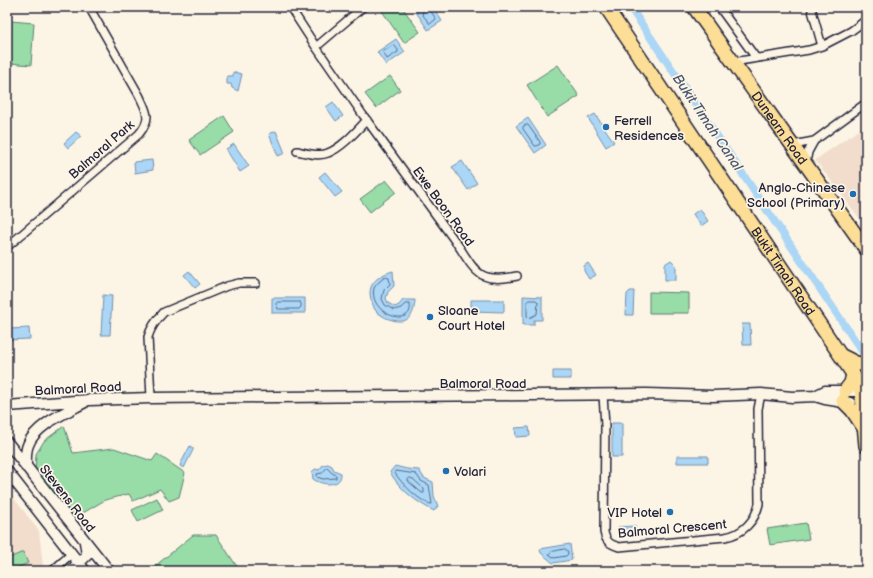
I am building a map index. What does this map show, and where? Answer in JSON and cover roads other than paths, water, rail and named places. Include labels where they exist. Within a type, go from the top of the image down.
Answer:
[{"type":"highway","name":"Bukit Timah Road","points":[[606,7],[840,354],[859,366],[864,398],[866,446]]},
{"type":"highway","name":"Dunearn Road","points":[[694,7],[866,249]]},
{"type":"highway","points":[[859,366],[844,396],[865,429]]},
{"type":"street","name":"Balmoral Park","points":[[7,247],[139,134],[148,119],[146,109],[139,95],[89,7]]},
{"type":"street","name":"Ewe Boon Road","points":[[290,7],[367,120],[460,248],[473,269],[484,277],[497,278],[517,276]]},
{"type":"street","points":[[316,46],[363,7]]},
{"type":"street","points":[[719,7],[756,58]]},
{"type":"street","points":[[810,7],[822,46]]},
{"type":"street","points":[[733,62],[810,50],[822,46],[851,31],[866,20]]},
{"type":"street","points":[[793,145],[814,141],[865,104]]},
{"type":"street","points":[[297,151],[314,155],[328,153],[352,135],[367,120]]},
{"type":"street","points":[[806,163],[808,152],[814,141]]},
{"type":"street","points":[[151,398],[148,337],[150,329],[156,320],[164,312],[227,286],[239,283],[256,283]]},
{"type":"street","name":"Balmoral Road","points":[[8,406],[89,400],[151,398],[647,394],[713,396],[761,394],[792,397],[815,396],[825,391],[844,396],[864,398]]},
{"type":"street","name":"Balmoral Crescent","points":[[603,395],[605,426],[604,532],[609,543],[619,547],[729,536],[745,528],[752,522],[757,514],[759,504],[758,409],[761,394]]},
{"type":"street","points":[[26,467],[28,444],[34,435],[51,421],[89,400]]},
{"type":"street","name":"Stevens Road","points":[[7,442],[109,571]]},
{"type":"street","points":[[7,471],[82,567]]},
{"type":"street","points":[[82,567],[87,555],[87,547],[84,540]]},
{"type":"street","points":[[52,571],[71,554]]},
{"type":"street","points":[[66,571],[82,567]]},
{"type":"water","points":[[424,7],[433,7],[442,21],[428,30],[416,12]]},
{"type":"water","points":[[396,39],[405,52],[386,65],[377,52]]},
{"type":"water","points":[[233,72],[242,74],[238,91],[232,88],[231,84],[227,84],[227,76],[233,76]]},
{"type":"water","points":[[333,102],[343,116],[336,121],[326,107]]},
{"type":"water","points":[[595,114],[614,142],[606,147],[588,118]]},
{"type":"water","points":[[528,118],[546,145],[535,153],[516,126]]},
{"type":"water","points":[[276,131],[285,153],[278,156],[269,134]]},
{"type":"water","points":[[76,132],[81,136],[68,148],[64,143]]},
{"type":"water","points":[[234,144],[249,166],[240,172],[226,149]]},
{"type":"water","points":[[152,160],[153,170],[135,173],[134,162]]},
{"type":"water","points":[[462,161],[477,183],[468,190],[452,167]]},
{"type":"water","points":[[325,172],[342,192],[335,197],[319,177]]},
{"type":"water","points":[[700,209],[708,221],[701,226],[693,214]]},
{"type":"water","points":[[671,260],[676,265],[676,280],[665,280],[665,264]]},
{"type":"water","points":[[588,263],[596,275],[589,279],[584,271],[584,266]]},
{"type":"water","points":[[189,271],[200,284],[195,288],[184,275]]},
{"type":"water","points":[[393,271],[394,286],[388,292],[386,298],[388,303],[395,307],[403,300],[415,300],[411,316],[401,321],[395,321],[380,315],[373,306],[370,296],[370,291],[374,282],[382,275]]},
{"type":"water","points":[[630,291],[634,291],[633,315],[626,315],[627,294]]},
{"type":"water","points":[[103,295],[112,296],[110,335],[101,335]]},
{"type":"water","points":[[523,296],[542,297],[542,320],[534,320],[534,325],[523,325]]},
{"type":"water","points":[[272,298],[305,298],[305,313],[272,313]]},
{"type":"water","points":[[471,300],[504,300],[504,312],[471,311]]},
{"type":"water","points":[[7,320],[9,320],[9,329],[29,328],[30,339],[7,340]]},
{"type":"water","points":[[742,324],[750,324],[751,345],[743,345]]},
{"type":"water","points":[[553,371],[571,371],[571,379],[553,379]]},
{"type":"water","points":[[612,423],[622,423],[622,457],[612,457]]},
{"type":"water","points":[[529,427],[530,436],[516,437],[515,428]]},
{"type":"water","points":[[190,446],[193,450],[184,468],[180,466]]},
{"type":"water","points":[[677,456],[708,456],[708,463],[677,463]]},
{"type":"water","points":[[328,464],[332,466],[334,470],[341,473],[338,481],[335,483],[326,484],[313,479],[312,472],[315,469],[319,470],[323,465]]},
{"type":"water","points":[[395,466],[419,470],[424,478],[433,482],[434,496],[438,506],[434,511],[421,504],[398,484],[390,472]]},
{"type":"water","points":[[635,526],[636,533],[619,535],[618,527]]},
{"type":"water","points":[[570,544],[572,560],[553,563],[541,553],[540,549]]},
{"type":"waterway","name":"Bukit Timah Canal","points":[[630,7],[866,357]]},
{"type":"place","name":"Ferrell Residences","points":[[606,127]]},
{"type":"place","name":"Anglo-Chinese School (Primary)","points":[[853,194]]},
{"type":"place","name":"Sloane Court Hotel","points":[[430,317]]},
{"type":"place","name":"Volari","points":[[446,471]]},
{"type":"place","name":"VIP Hotel","points":[[670,512]]}]
